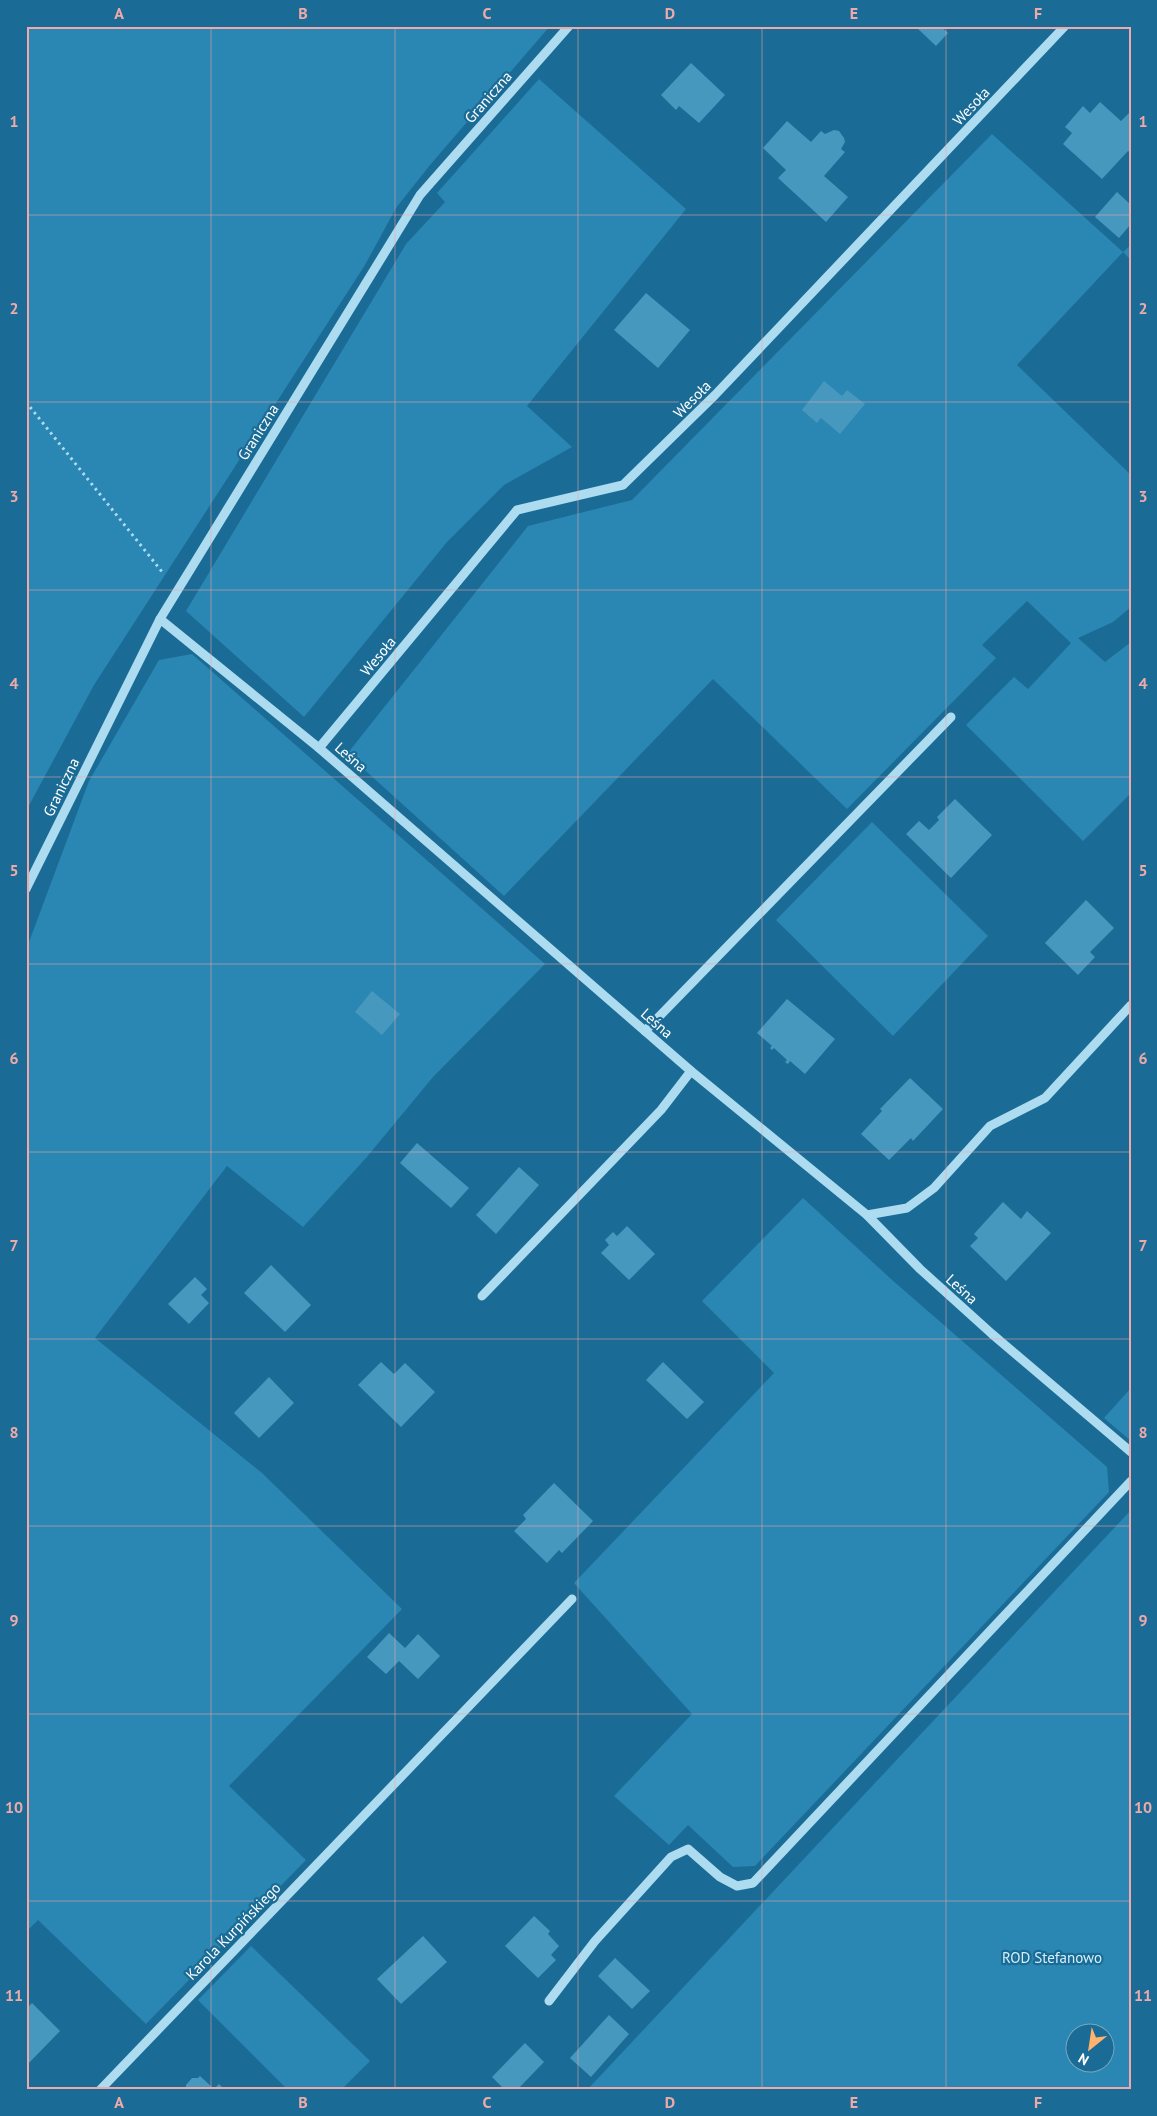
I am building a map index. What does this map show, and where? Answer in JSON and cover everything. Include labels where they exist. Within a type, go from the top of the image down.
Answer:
[{"type":"street","name":"Graniczna","points":[[26,889],[160,619],[420,195],[569,26]]},
{"type":"street","name":"Wesoła","points":[[320,748],[517,510],[624,485],[715,395],[1065,26]]},
{"type":"street","name":"Leśna","points":[[160,619],[320,748],[691,1071],[867,1215],[927,1276],[1131,1452]]},
{"type":"street","points":[[645,1031],[951,718]]},
{"type":"street","points":[[867,1215],[907,1208],[934,1188],[990,1126],[1045,1098],[1131,1005]]},
{"type":"street","points":[[482,1296],[661,1110],[691,1071]]},
{"type":"street","points":[[549,2001],[595,1941],[672,1857],[688,1849],[720,1877],[738,1886],[753,1883],[1131,1481]]},
{"type":"street","name":"Karola Kurpińskiego","points":[[100,2090],[572,1599]]},
{"type":"path","points":[[26,402],[177,591]]},
{"type":"green space","points":[[26,26],[550,26],[430,165],[396,208],[365,265],[94,685],[26,811]]},
{"type":"green space","points":[[539,79],[686,209],[527,406],[572,447],[504,485],[447,542],[304,717],[186,611],[406,244],[445,202],[437,193]]},
{"type":"green space","points":[[992,134],[1123,252],[1017,365],[1131,475],[1131,607],[1113,622],[1078,638],[1105,662],[1131,642],[1131,793],[1083,841],[966,725],[1014,677],[1028,689],[1071,643],[1027,601],[982,645],[996,658],[847,809],[713,679],[504,896],[347,754],[528,526],[632,500]]},
{"type":"green space","points":[[1131,245],[1131,260],[1123,252]]},
{"type":"green space","points":[[192,654],[545,964],[433,1077],[366,1158],[303,1227],[227,1166],[95,1338],[262,1473],[402,1609],[229,1786],[306,1860],[146,2024],[38,1920],[26,1932],[26,950],[89,781],[159,660]]},
{"type":"green space","points":[[872,822],[988,936],[893,1036],[776,920]]},
{"type":"green space","points":[[803,1198],[891,1279],[1107,1467],[1109,1492],[755,1866],[733,1867],[688,1825],[669,1845],[614,1796],[692,1714],[574,1583],[774,1373],[702,1301]]},
{"type":"green space","points":[[1131,1388],[1131,1441],[1104,1418]]},
{"type":"green space","name":"ROD Stefanowo","points":[[1131,1510],[1131,2090],[587,2090]]},
{"type":"green space","points":[[251,1946],[370,2061],[341,2090],[288,2090],[198,2000]]},
{"type":"building","points":[[915,26],[940,26],[948,33],[936,46]]},
{"type":"building","points":[[691,63],[725,95],[699,123],[679,106],[676,110],[661,95]]},
{"type":"building","points":[[1100,102],[1121,121],[1131,111],[1131,153],[1128,151],[1102,179],[1063,144],[1072,133],[1065,127],[1083,106],[1090,113]]},
{"type":"building","points":[[787,121],[811,142],[821,131],[825,134],[834,130],[839,131],[844,138],[845,142],[841,149],[845,152],[824,176],[848,197],[826,222],[778,178],[786,170],[763,148]]},
{"type":"building","points":[[1117,192],[1131,205],[1131,224],[1119,238],[1095,217]]},
{"type":"building","points":[[646,293],[690,330],[658,368],[614,330]]},
{"type":"building","points":[[824,381],[842,396],[847,390],[865,404],[840,434],[821,418],[817,423],[802,410]]},
{"type":"building","points":[[955,799],[992,835],[951,878],[906,834],[919,821],[929,830],[939,820],[937,817]]},
{"type":"building","points":[[1086,900],[1114,928],[1090,952],[1095,957],[1078,975],[1045,943]]},
{"type":"building","points":[[372,991],[400,1014],[382,1035],[355,1012]]},
{"type":"building","points":[[787,999],[835,1039],[805,1074],[790,1061],[788,1064],[785,1062],[787,1060],[774,1048],[772,1050],[770,1048],[772,1046],[757,1033]]},
{"type":"building","points":[[910,1078],[943,1109],[913,1141],[911,1138],[889,1160],[861,1134],[882,1111],[880,1109]]},
{"type":"building","points":[[417,1143],[469,1188],[451,1208],[400,1163]]},
{"type":"building","points":[[519,1167],[539,1185],[496,1234],[476,1215]]},
{"type":"building","points":[[1003,1202],[1021,1219],[1027,1211],[1051,1233],[1006,1281],[970,1246],[978,1238],[974,1234]]},
{"type":"building","points":[[627,1226],[655,1254],[629,1280],[601,1253],[609,1245],[605,1240],[613,1232],[617,1236]]},
{"type":"building","points":[[271,1265],[311,1305],[285,1332],[244,1293]]},
{"type":"building","points":[[195,1277],[207,1289],[201,1295],[209,1303],[189,1324],[168,1304]]},
{"type":"building","points":[[381,1362],[394,1374],[405,1363],[435,1392],[401,1427],[358,1385]]},
{"type":"building","points":[[663,1362],[704,1402],[687,1419],[646,1380]]},
{"type":"building","points":[[269,1377],[294,1403],[259,1438],[234,1413]]},
{"type":"building","points":[[554,1483],[593,1521],[562,1553],[559,1550],[547,1563],[514,1531],[526,1519],[523,1515]]},
{"type":"building","points":[[389,1633],[405,1648],[418,1634],[440,1656],[418,1679],[399,1661],[386,1674],[367,1657]]},
{"type":"building","points":[[534,1916],[550,1931],[548,1934],[559,1946],[551,1955],[556,1960],[538,1978],[505,1946]]},
{"type":"building","points":[[423,1936],[447,1962],[401,2004],[377,1979]]},
{"type":"building","points":[[615,1958],[650,1991],[632,2009],[598,1976]]},
{"type":"building","points":[[32,2003],[60,2031],[26,2066],[26,2009]]},
{"type":"building","points":[[609,2015],[629,2034],[591,2077],[570,2058]]},
{"type":"building","points":[[525,2043],[544,2062],[517,2090],[505,2090],[492,2077]]},
{"type":"building","points":[[200,2076],[214,2089],[219,2084],[225,2090],[186,2090],[186,2085],[192,2078]]}]
